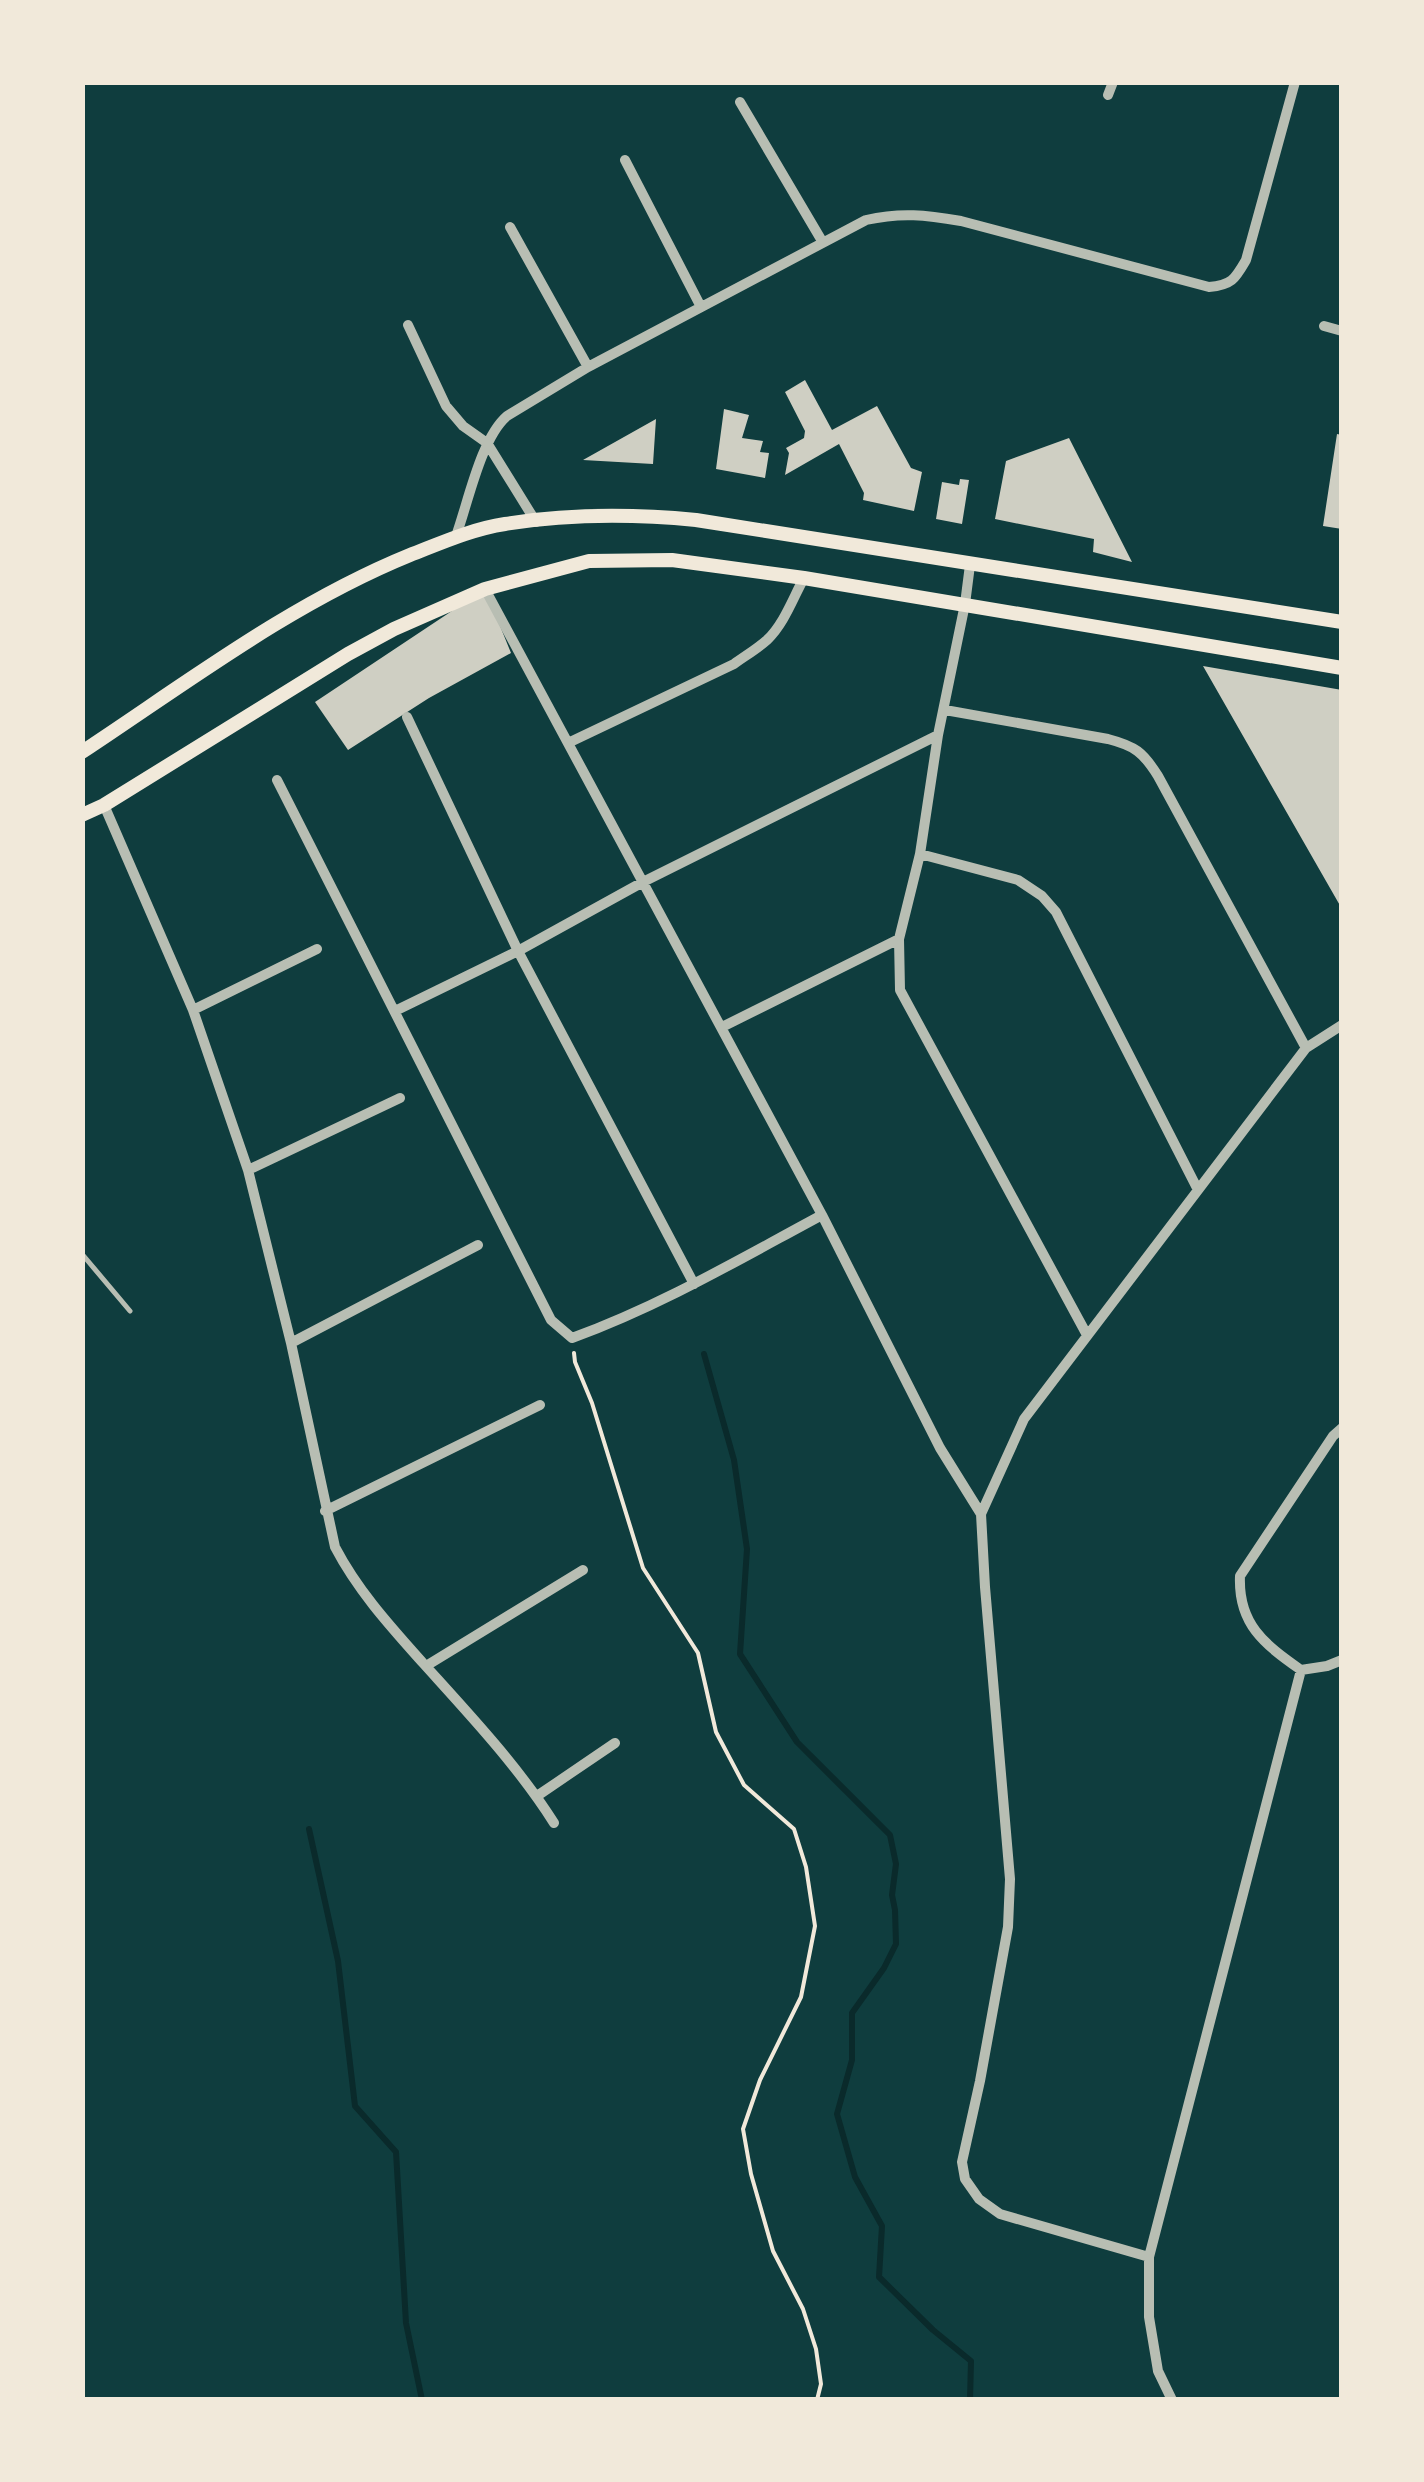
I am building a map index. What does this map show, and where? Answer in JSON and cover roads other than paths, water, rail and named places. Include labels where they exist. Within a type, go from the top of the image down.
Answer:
[{"type":"main road","points":[[82,752],[324,595],[456,536],[504,524],[641,515],[696,520],[1342,622]]},
{"type":"main road","points":[[82,815],[348,654],[410,622],[485,589],[589,560],[672,560],[804,578],[1342,668]]},
{"type":"street","points":[[1108,94],[1112,82]]},
{"type":"street","points":[[456,536],[488,443],[507,416],[588,368],[866,220],[895,213],[927,215],[1209,287],[1236,279],[1246,260],[1296,82]]},
{"type":"street","points":[[740,102],[822,242]]},
{"type":"street","points":[[625,160],[701,307]]},
{"type":"street","points":[[510,227],[588,368]]},
{"type":"street","points":[[408,325],[446,406],[463,426],[488,443],[536,522]]},
{"type":"street","points":[[1324,326],[1342,332]]},
{"type":"street","points":[[970,565],[920,854],[899,939],[900,990],[1087,1335]]},
{"type":"street","points":[[568,742],[750,653],[768,640],[804,578]]},
{"type":"street","points":[[485,589],[822,1214],[940,1448],[981,1514]]},
{"type":"street","points":[[945,710],[1108,739],[1129,744],[1141,752],[1158,776],[1306,1048]]},
{"type":"street","points":[[408,718],[518,951],[694,1284]]},
{"type":"street","points":[[395,1011],[938,735]]},
{"type":"street","points":[[277,780],[551,1320],[572,1338],[617,1322],[694,1284],[822,1214]]},
{"type":"street","points":[[104,805],[193,1010],[248,1170],[291,1343],[335,1548],[376,1611],[537,1796],[554,1824]]},
{"type":"street","points":[[920,854],[1018,880],[1042,896],[1056,912],[1198,1188]]},
{"type":"street","points":[[722,1027],[899,939]]},
{"type":"street","points":[[193,1010],[317,948]]},
{"type":"street","points":[[1149,2257],[1000,2214],[978,2199],[965,2179],[962,2162],[1008,1927],[1010,1879],[981,1514],[1024,1420],[1306,1048],[1342,1025]]},
{"type":"street","points":[[248,1170],[400,1098]]},
{"type":"street","points":[[291,1343],[478,1245]]},
{"type":"street","points":[[325,1511],[540,1405]]},
{"type":"street","points":[[1342,1428],[1240,1576],[1239,1598],[1246,1618],[1258,1634],[1301,1670],[1342,1660]]},
{"type":"street","points":[[426,1666],[583,1570]]},
{"type":"street","points":[[1172,2400],[1158,2370],[1149,2317],[1149,2257],[1301,1670]]},
{"type":"street","points":[[537,1796],[615,1743]]},
{"type":"lane","points":[[82,1254],[130,1311]]},
{"type":"waterway","points":[[704,1354],[734,1460],[747,1549],[740,1654],[797,1742],[890,1835],[896,1864],[892,1895],[896,1944],[852,2013],[852,2060],[837,2114],[855,2177],[882,2226],[879,2277],[971,2361],[970,2400]]},
{"type":"waterway","points":[[309,1829],[338,1961],[355,2106],[396,2152],[406,2323],[422,2400]]}]
